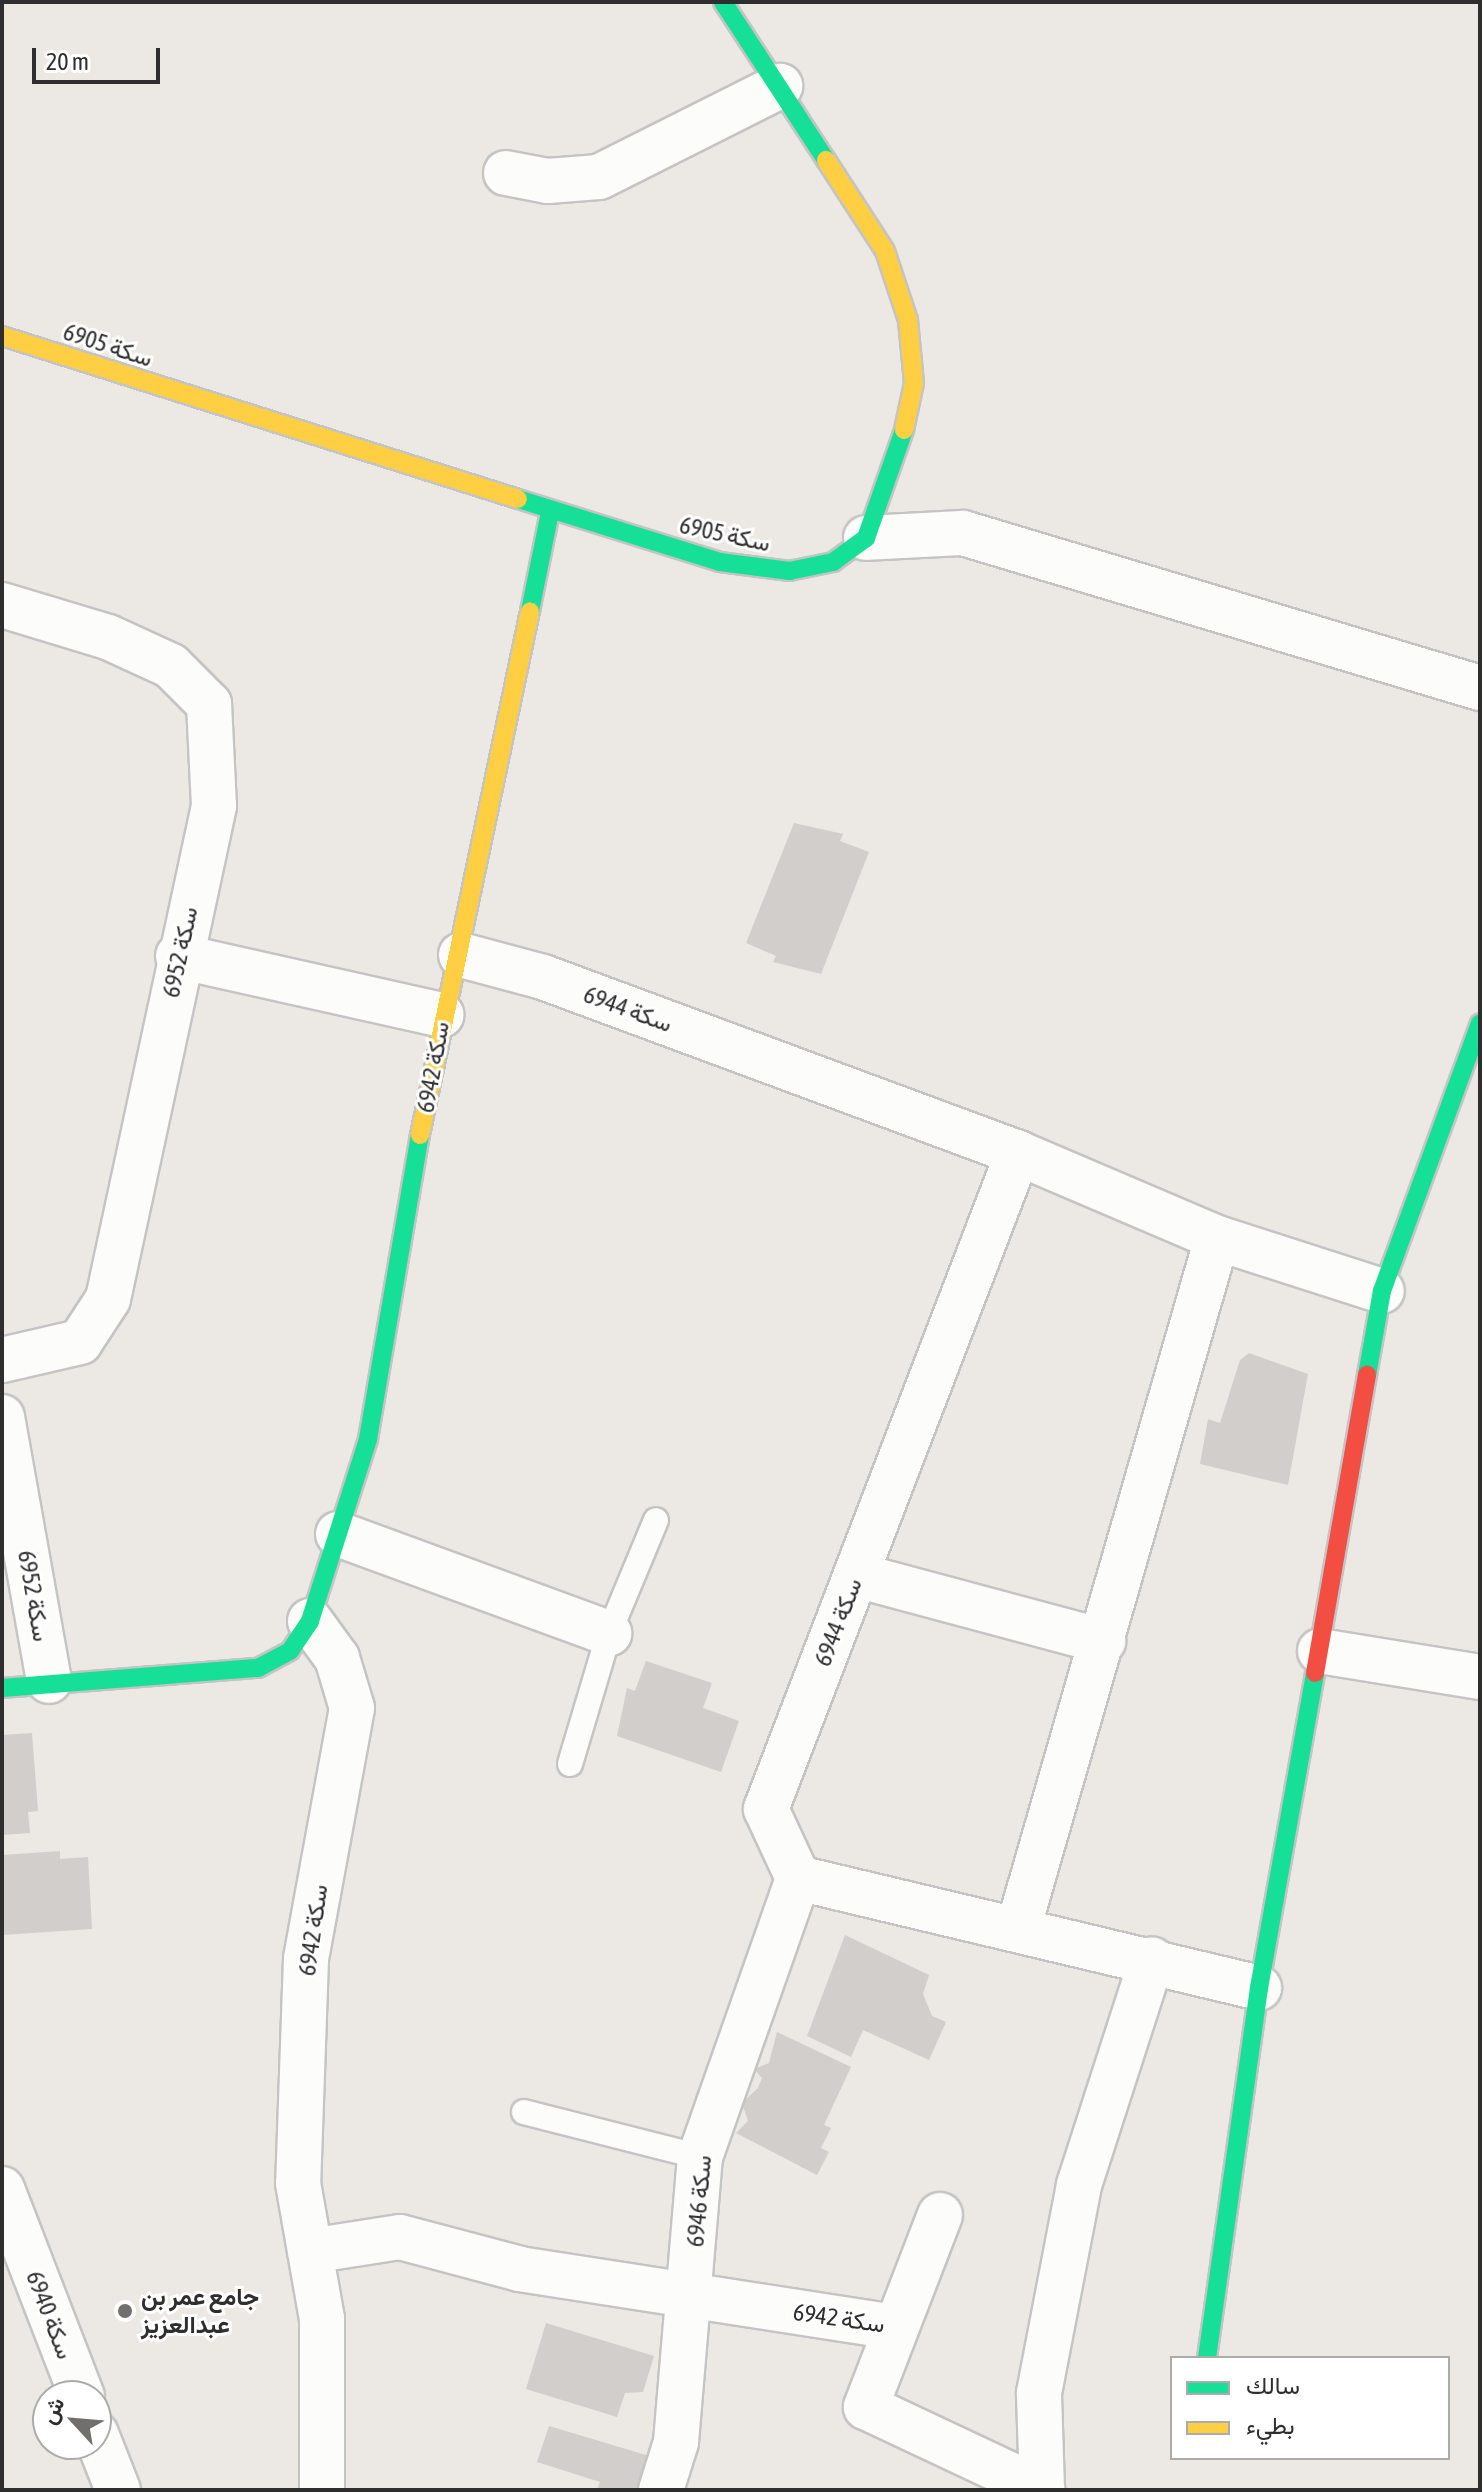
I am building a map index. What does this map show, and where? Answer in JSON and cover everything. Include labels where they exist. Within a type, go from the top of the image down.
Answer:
[{"type":"street","points":[[723,2],[885,251],[908,320],[914,383],[899,455],[866,538],[963,533],[1480,688]]},
{"type":"street","points":[[506,173],[548,181],[599,177],[780,86]]},
{"type":"street","name":"سكة 6905","points":[[2,336],[550,512],[720,562],[789,571],[833,562],[866,538]]},
{"type":"street","name":"سكة 6942","points":[[2,1688],[49,1681],[258,1668],[290,1651],[310,1621],[368,1439],[441,1015],[461,955],[550,512]]},
{"type":"street","name":"سكة 6952","points":[[2,605],[108,637],[171,666],[209,704],[214,806],[178,956],[108,1299],[80,1342],[2,1360]]},
{"type":"street","name":"سكة 6944","points":[[461,955],[543,977],[1018,1153],[1217,1238],[1382,1291]]},
{"type":"street","points":[[178,956],[441,1015]]},
{"type":"street","points":[[1207,2356],[1259,1988],[1382,1291],[1480,1023]]},
{"type":"street","name":"سكة 6944","points":[[798,1878],[766,1809],[1018,1153]]},
{"type":"street","points":[[1018,1929],[1217,1238]]},
{"type":"street","name":"سكة 6952","points":[[2,1417],[49,1681]]},
{"type":"street","points":[[338,1534],[609,1633]]},
{"type":"street","points":[[856,1575],[1103,1641]]},
{"type":"street","name":"سكة 6942","points":[[310,1621],[337,1658],[352,1708],[306,1959],[298,2183],[322,2319],[322,2490]]},
{"type":"street","points":[[1320,1651],[1480,1677]]},
{"type":"street","points":[[798,1878],[1152,1959],[1259,1988]]},
{"type":"street","name":"سكة 6946","points":[[661,2490],[676,2442],[691,2297],[700,2157],[798,1878]]},
{"type":"street","points":[[940,2215],[866,2407],[1042,2490],[1039,2393],[1079,2185],[1152,1959]]},
{"type":"street","name":"سكة 6940","points":[[2,2189],[76,2380]]},
{"type":"street","name":"سكة 6942","points":[[310,2251],[400,2237],[520,2269],[896,2327]]},
{"type":"street","points":[[106,2460],[118,2490]]},
{"type":"lane","points":[[570,1764],[609,1633],[656,1520]]},
{"type":"lane","points":[[524,2112],[700,2157]]},
{"type":"building","points":[[794,823],[843,834],[840,841],[869,852],[821,974],[773,962],[776,956],[746,943]]},
{"type":"building","points":[[1249,1353],[1308,1374],[1288,1485],[1200,1464],[1208,1419],[1220,1423],[1240,1360]]},
{"type":"building","points":[[646,1661],[712,1683],[703,1708],[739,1721],[721,1772],[617,1736],[627,1688],[635,1691]]},
{"type":"building","points":[[32,1733],[38,1811],[28,1812],[30,1833],[2,1835],[2,1735]]},
{"type":"building","points":[[60,1851],[60,1859],[88,1857],[92,1929],[2,1935],[2,1855]]},
{"type":"building","points":[[845,1935],[929,1975],[923,1994],[932,2016],[946,2022],[929,2060],[863,2030],[851,2057],[807,2036]]},
{"type":"building","points":[[777,2032],[851,2067],[824,2125],[831,2128],[821,2148],[829,2152],[817,2175],[736,2133],[748,2121],[742,2103],[758,2088],[762,2078],[754,2069],[769,2063]]},
{"type":"building","points":[[546,2323],[654,2356],[643,2392],[625,2393],[617,2417],[526,2389]]},
{"type":"building","points":[[549,2426],[656,2458],[646,2490],[597,2490],[600,2482],[537,2462]]},
{"type":"traffic: fast","points":[[723,2],[826,160]]},
{"type":"traffic: fast","points":[[518,499],[720,562],[789,571],[833,562],[866,538],[904,430]]},
{"type":"traffic: fast","points":[[530,611],[550,512]]},
{"type":"traffic: fast","points":[[1367,1375],[1382,1291],[1480,1023]]},
{"type":"traffic: fast","points":[[2,1688],[258,1668],[290,1651],[310,1621],[368,1439],[420,1135]]},
{"type":"traffic: fast","points":[[1207,2356],[1259,1988],[1315,1673]]},
{"type":"traffic: slow","points":[[826,160],[885,251],[908,320],[914,383],[904,430]]},
{"type":"traffic: slow","points":[[2,336],[518,499]]},
{"type":"traffic: slow","points":[[420,1135],[530,611]]},
{"type":"traffic: jam","points":[[1315,1673],[1367,1375]]},
{"type":"place","name":"جامع عمر بن عبدالعزيز","points":[[125,2311]]}]
